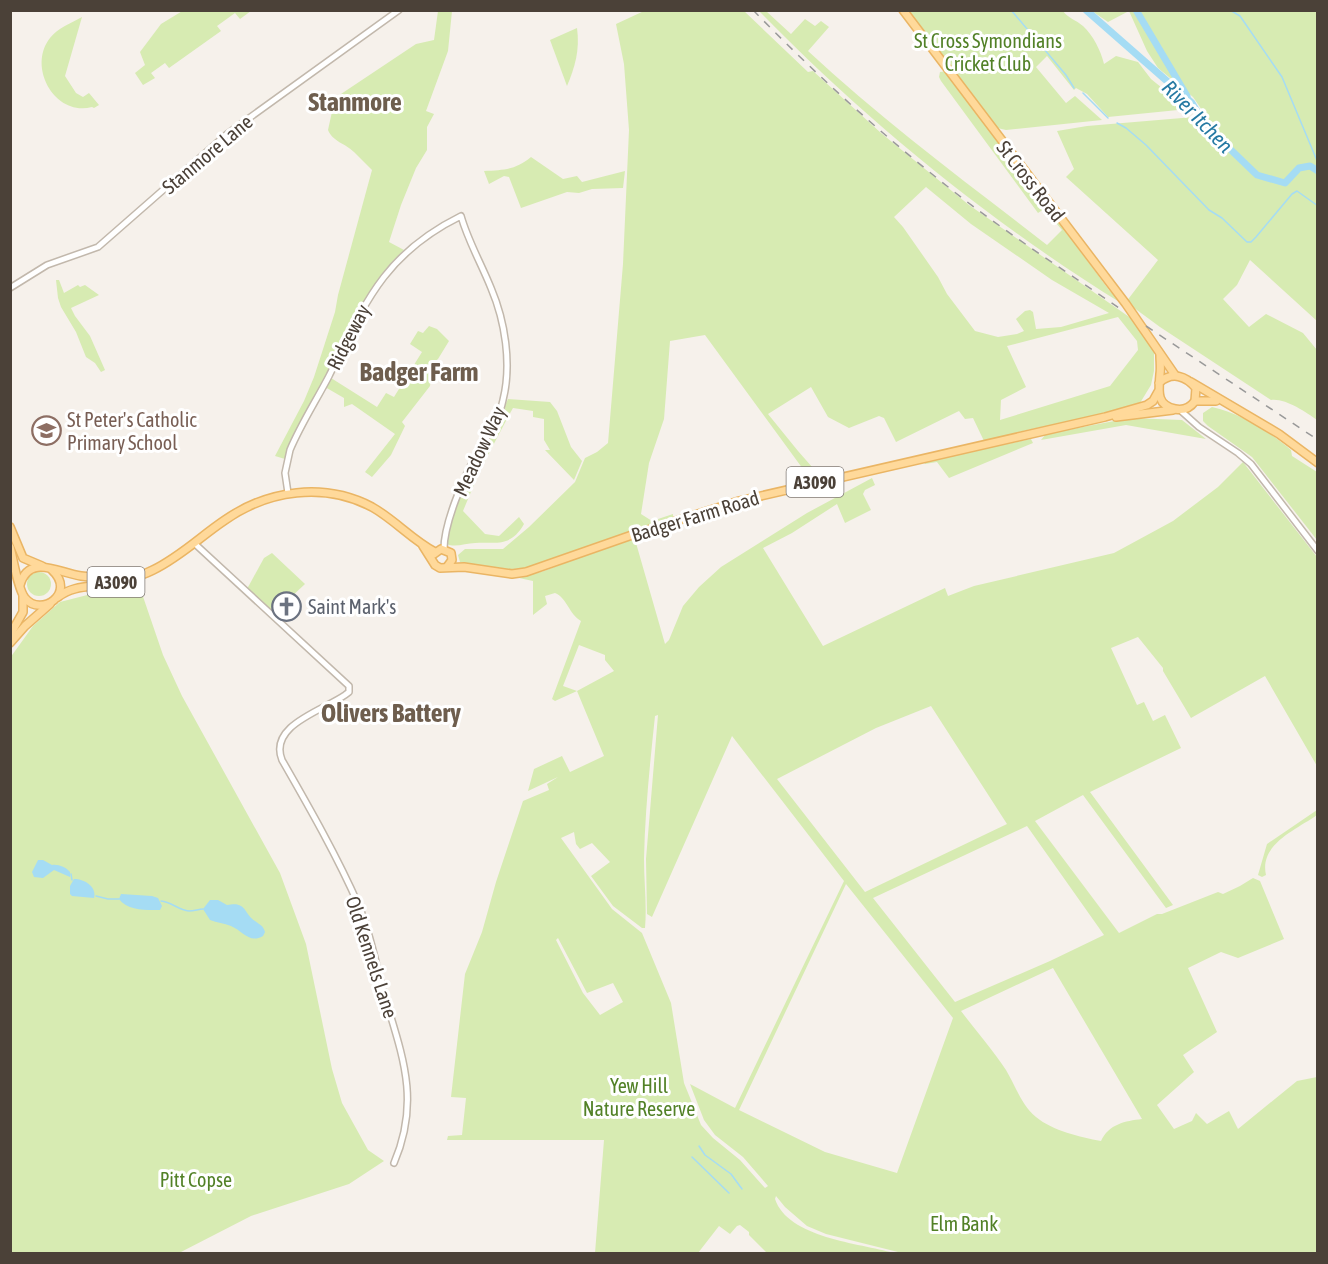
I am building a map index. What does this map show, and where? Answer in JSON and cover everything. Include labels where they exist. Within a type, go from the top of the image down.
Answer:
[{"type":"main road","name":"St Cross Road","points":[[903,10],[1126,303],[1175,375]]},
{"type":"main road","points":[[1159,352],[1158,392],[1163,403],[1178,410],[1194,403],[1211,400],[1224,404]]},
{"type":"main road","points":[[1159,383],[1165,377],[1181,376],[1224,404],[1279,434],[1317,464]]},
{"type":"main road","points":[[1191,382],[1197,392],[1194,403]]},
{"type":"main road","name":"Badger Farm Road","points":[[447,567],[464,567],[501,573],[526,572],[642,531],[739,501],[1105,417],[1147,405],[1158,392]]},
{"type":"main road","name":"Badger Farm Road","points":[[1105,417],[1178,410]]},
{"type":"main road","name":"A3090","points":[[10,643],[25,626],[71,588],[133,578],[152,570],[173,558],[224,520],[254,503],[288,493],[326,493],[359,501],[389,518],[434,556]]},
{"type":"main road","points":[[10,526],[23,558],[46,567],[59,579],[61,590],[56,599],[41,605],[34,604],[23,596]]},
{"type":"main road","points":[[10,547],[23,596],[23,612],[10,635]]},
{"type":"main road","points":[[452,556],[447,567],[438,567],[434,556],[444,549],[452,556],[464,567]]},
{"type":"main road","name":"A3090","points":[[46,567],[80,576],[110,578],[130,575],[173,558]]},
{"type":"main road","points":[[20,585],[28,571],[46,567]]},
{"type":"street","name":"Stanmore Lane","points":[[10,288],[47,265],[98,247],[227,134],[399,10]]},
{"type":"street","name":"Meadow Way","points":[[444,549],[445,537],[457,496],[500,412],[505,391],[506,356],[499,309],[461,216]]},
{"type":"street","name":"Ridgeway","points":[[288,493],[286,466],[296,436],[376,286],[389,269],[417,243],[461,216]]},
{"type":"street","points":[[1193,420],[1194,403]]},
{"type":"street","points":[[1178,410],[1251,464],[1317,551]]},
{"type":"street","name":"Old Kennels Lane","points":[[194,543],[349,686],[349,692],[294,725],[282,739],[279,750],[282,760],[360,907],[393,1023],[407,1074],[408,1090],[405,1125],[394,1163]]},
{"type":"green space","points":[[184,10],[251,11],[240,19],[235,13],[217,26],[221,31],[169,68],[165,63],[151,73],[155,78],[143,85],[135,73],[145,65],[140,52],[161,24]]},
{"type":"green space","points":[[438,11],[452,11],[448,51],[426,111],[434,114],[427,127],[427,150],[416,168],[389,242],[404,250],[379,278],[359,309],[285,459],[275,456],[314,377],[335,312],[372,170],[351,149],[333,137],[328,130],[335,98],[416,44],[434,40]]},
{"type":"green space","points":[[644,11],[744,11],[808,72],[813,71],[881,133],[969,205],[1135,321],[1154,351],[1151,385],[1140,403],[1097,416],[984,441],[973,418],[965,419],[959,411],[896,442],[884,418],[879,416],[849,428],[828,417],[811,387],[768,414],[820,476],[811,480],[705,335],[670,341],[664,419],[649,463],[641,514],[652,521],[673,514],[673,518],[531,567],[495,569],[460,562],[458,555],[465,549],[503,549],[575,482],[585,458],[608,443],[623,264],[629,130],[624,64],[616,24]],"holes":[[[926,187],[971,224],[1052,280],[1109,313],[1061,327],[1036,329],[1033,312],[1030,310],[1025,311],[1016,319],[1024,331],[1017,334],[998,337],[975,331],[894,217]],[[1118,317],[1137,341],[1138,350],[1110,386],[1000,420],[1001,400],[1026,387],[1007,346]]]},
{"type":"green space","points":[[759,11],[766,11],[791,34],[805,19],[815,26],[821,21],[829,27],[808,51],[895,127],[1047,245],[1062,230],[1044,209],[1038,213],[941,81],[940,72],[947,71],[1121,303],[1024,239],[931,168],[842,92]]},
{"type":"green space","name":"St Cross Symondians Cricket Club","points":[[906,11],[1063,11],[1090,34],[1099,49],[1104,64],[1116,56],[1138,62],[1151,79],[1188,109],[1108,117],[1087,94],[1076,88],[1074,90],[1047,56],[1036,67],[1066,103],[1075,96],[1102,120],[1006,130],[993,127]]},
{"type":"green space","points":[[1092,11],[1129,11],[1108,22]]},
{"type":"green space","points":[[1129,11],[1317,11],[1317,321],[1250,260],[1237,285],[1223,299],[1249,327],[1266,314],[1303,333],[1317,350],[1317,420],[1289,403],[1271,400],[1126,302],[1158,260],[1066,177],[1074,169],[1057,131],[1087,126],[1206,116],[1193,97],[1158,68],[1147,51]]},
{"type":"green space","points":[[82,17],[65,76],[76,93],[83,97],[89,93],[99,105],[94,108],[67,105],[48,87],[43,75],[44,50],[50,38]]},
{"type":"green space","points":[[577,28],[576,58],[567,86],[550,40]]},
{"type":"green space","points":[[531,157],[563,179],[577,176],[582,182],[625,171],[623,188],[592,189],[579,193],[567,192],[521,208],[509,177],[504,176],[489,184],[484,171],[520,165]]},
{"type":"green space","points":[[56,280],[59,280],[64,293],[78,285],[80,287],[85,285],[99,295],[71,308],[90,336],[105,370],[101,372],[95,363],[86,357],[76,332],[61,307]]},
{"type":"green space","points":[[429,326],[437,329],[449,341],[433,363],[430,386],[402,422],[405,426],[391,455],[372,477],[365,472],[395,434],[352,404],[344,407],[344,398],[325,387],[331,378],[377,407],[386,393],[394,397],[422,352],[410,344],[418,331],[423,333]]},
{"type":"green space","points":[[508,399],[550,402],[557,411],[571,447],[582,461],[574,480],[545,450],[550,450],[544,440],[544,419],[533,417],[533,411],[513,408],[509,415],[502,412]]},
{"type":"green space","points":[[1212,407],[1243,418],[1273,436],[1291,450],[1292,456],[1317,472],[1317,540],[1252,457],[1203,421],[1203,413]]},
{"type":"green space","points":[[501,414],[508,417],[479,472],[470,469]]},
{"type":"green space","points":[[1130,418],[1182,420],[1206,439],[1126,425],[1041,440],[1046,434]]},
{"type":"green space","points":[[1031,439],[1033,443],[949,478],[937,462],[925,464],[923,461]]},
{"type":"green space","points":[[1243,462],[1317,557],[1317,766],[1265,676],[1191,718],[1163,668],[1138,637],[1111,648],[1137,705],[1144,702],[1153,721],[1165,715],[1181,748],[1090,792],[1173,905],[1166,908],[1083,795],[1035,821],[1119,933],[1157,914],[1218,892],[1223,894],[1253,878],[1260,881],[1284,939],[1238,958],[1221,952],[1188,968],[1217,1032],[1183,1055],[1194,1072],[1157,1105],[1174,1129],[1192,1121],[1196,1113],[1207,1124],[1229,1111],[1238,1129],[1297,1081],[1317,1077],[1317,1253],[902,1253],[826,1234],[807,1226],[776,1196],[775,1199],[782,1212],[809,1231],[844,1242],[894,1253],[767,1253],[740,1225],[730,1234],[719,1226],[698,1253],[595,1253],[604,1140],[447,1140],[448,1136],[462,1135],[466,1098],[451,1097],[465,974],[482,932],[523,801],[549,790],[547,784],[558,777],[528,791],[534,769],[562,756],[570,772],[604,756],[577,691],[555,701],[552,699],[581,621],[555,593],[545,596],[547,604],[533,615],[533,581],[519,578],[544,571],[628,539],[729,507],[730,509],[677,526],[636,543],[665,644],[669,640],[683,606],[721,567],[807,513],[872,478],[875,485],[865,490],[863,494],[871,510],[845,523],[837,504],[792,533],[763,548],[823,646],[945,588],[948,596],[974,586],[1114,553],[1173,521],[1218,487]],"holes":[[[579,645],[605,655],[605,660],[614,671],[577,691],[563,686]],[[931,706],[1007,824],[865,892],[777,779],[876,728]],[[658,715],[646,859],[647,914],[652,917],[732,736],[844,881],[735,1108],[690,1084],[704,1120],[715,1135],[743,1157],[768,1186],[765,1188],[740,1160],[701,1125],[684,1083],[671,1003],[642,933],[612,909],[561,838],[574,832],[576,844],[580,849],[592,843],[610,862],[591,876],[613,906],[645,928],[644,868],[648,787],[655,716]],[[1027,826],[1104,935],[955,1002],[873,898]],[[846,884],[953,1018],[897,1173],[825,1152],[739,1110]],[[558,938],[587,993],[613,983],[623,1002],[600,1015],[583,993],[556,940]],[[1053,968],[1142,1119],[1124,1122],[1113,1127],[1101,1141],[1084,1138],[1050,1126],[1036,1117],[1027,1107],[1006,1070],[961,1011]]]},
{"type":"green space","points":[[470,473],[478,475],[463,511],[485,534],[499,536],[519,517],[524,524],[514,537],[497,543],[447,544],[454,507]]},
{"type":"green space","points":[[272,553],[305,584],[274,613],[247,589],[264,558]]},
{"type":"green space","points":[[39,572],[44,573],[50,579],[50,589],[44,595],[39,596],[34,595],[28,589],[27,584],[28,579],[34,573]]},
{"type":"green space","name":"Pitt Copse","points":[[138,582],[163,655],[182,696],[280,873],[306,944],[332,1069],[342,1103],[368,1150],[384,1161],[349,1184],[251,1216],[179,1253],[11,1253],[10,658],[33,626],[60,602]]},
{"type":"green space","points":[[1317,810],[1317,815],[1290,832],[1274,846],[1265,864],[1266,875],[1262,877],[1258,875],[1267,844]]},
{"type":"water","points":[[38,860],[64,867],[70,872],[70,877],[54,870],[43,878],[34,877],[32,872]]},
{"type":"water","points":[[74,879],[89,884],[94,890],[94,898],[72,896],[70,886]]},
{"type":"water","points":[[121,894],[152,896],[158,898],[162,906],[160,910],[132,908],[119,899]]},
{"type":"water","points":[[210,900],[241,906],[251,918],[261,925],[265,932],[263,936],[250,938],[231,926],[210,920],[203,909]]},
{"type":"waterway","points":[[1011,10],[1066,75],[1074,88]]},
{"type":"waterway","name":"River Itchen","points":[[1086,10],[1192,103],[1206,126],[1257,175],[1285,183],[1299,168],[1310,166],[1318,171]]},
{"type":"waterway","points":[[1136,10],[1187,96]]},
{"type":"waterway","points":[[1230,10],[1240,16],[1282,77],[1318,163]]},
{"type":"waterway","points":[[1083,93],[1108,118]]},
{"type":"waterway","points":[[1117,123],[1146,145],[1209,210],[1222,218],[1247,242],[1251,242],[1256,237],[1297,191],[1318,206]]},
{"type":"waterway","points":[[71,874],[72,880]]},
{"type":"waterway","points":[[96,896],[119,899]]},
{"type":"waterway","points":[[161,901],[185,910],[203,909]]},
{"type":"waterway","points":[[699,1146],[705,1155],[731,1174],[742,1189]]},
{"type":"waterway","points":[[692,1157],[729,1193]]},
{"type":"railway","points":[[753,10],[856,109],[938,179],[1004,229],[1119,308]]},
{"type":"railway","points":[[1146,326],[1318,440]]},
{"type":"place","name":"St Peter's Catholic Primary School","points":[[46,431]]},
{"type":"place","name":"Saint Mark's","points":[[287,606]]},
{"type":"district","name":"Stanmore","points":[[355,102]]},
{"type":"district","name":"Badger Farm","points":[[419,372]]},
{"type":"district","name":"Olivers Battery","points":[[391,713]]},
{"type":"park label","name":"Yew Hill Nature Reserve","points":[[639,1096]]},
{"type":"park label","name":"Elm Bank","points":[[964,1223]]}]
